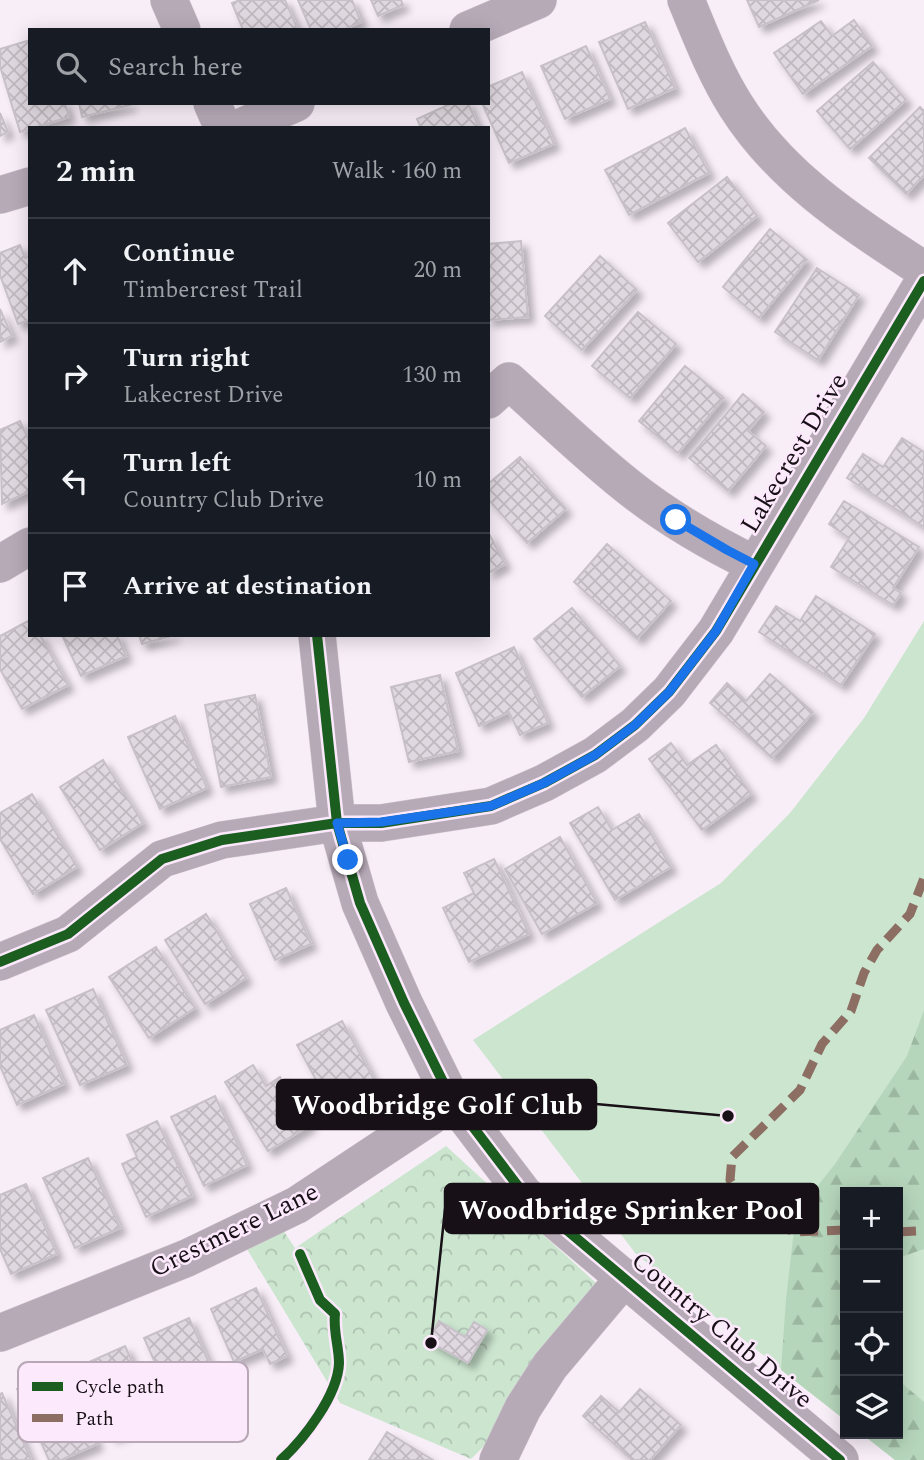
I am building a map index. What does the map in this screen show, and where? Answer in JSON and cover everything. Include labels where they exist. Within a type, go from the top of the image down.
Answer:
[{"type":"street","points":[[169,0],[181,28]]},
{"type":"street","points":[[473,28],[538,0]]},
{"type":"street","points":[[686,0],[722,82],[767,148],[789,171],[839,213],[924,270]]},
{"type":"street","points":[[213,105],[222,126]]},
{"type":"street","points":[[244,126],[291,105]]},
{"type":"street","points":[[0,195],[28,187]]},
{"type":"street","name":"Lakecrest Drive","points":[[0,962],[68,934],[162,859],[222,840],[337,823],[381,822],[491,806],[544,783],[595,755],[635,725],[669,692],[716,631],[924,281]]},
{"type":"street","points":[[490,398],[509,381],[629,487],[676,520],[754,564]]},
{"type":"street","points":[[0,564],[28,547]]},
{"type":"street","name":"Country Club Drive","points":[[317,637],[337,823],[360,903],[404,1003],[451,1098],[524,1194],[840,1460]]},
{"type":"street","name":"Crestmere Lane","points":[[0,1333],[187,1258],[297,1205],[430,1117],[451,1098]]},
{"type":"street","points":[[498,1460],[523,1408],[550,1366],[625,1277]]},
{"type":"green space","points":[[924,621],[924,1460],[895,1460],[868,1439],[903,1439],[903,1187],[840,1187],[840,1416],[636,1254],[473,1040],[721,883],[790,813],[864,718]]},
{"type":"green space","points":[[924,1010],[924,1249],[903,1256],[903,1187],[840,1187],[840,1416],[781,1370],[796,1213],[835,1164],[907,1056]]},
{"type":"green space","points":[[446,1146],[596,1283],[505,1425],[471,1459],[340,1403],[247,1249],[283,1230],[295,1248]]},
{"type":"green space","points":[[903,1384],[924,1402],[924,1460],[895,1460],[868,1439],[903,1439]]},
{"type":"building","points":[[240,0],[285,0],[297,28],[242,28],[232,3]]},
{"type":"building","points":[[298,0],[352,0],[361,22],[348,28],[310,28]]},
{"type":"building","points":[[371,0],[401,0],[403,5],[378,16]]},
{"type":"building","points":[[747,0],[819,0],[759,27]]},
{"type":"building","points":[[854,20],[872,46],[803,94],[774,53],[821,21],[832,36]]},
{"type":"building","points":[[645,22],[675,88],[628,109],[599,42]]},
{"type":"building","points":[[28,41],[28,105],[66,105],[69,117],[40,126],[28,126],[28,130],[20,132],[0,66],[0,49]]},
{"type":"building","points":[[586,46],[610,99],[565,119],[541,66]]},
{"type":"building","points":[[873,62],[906,100],[850,149],[817,111]]},
{"type":"building","points":[[522,72],[554,144],[509,163],[483,105],[490,105],[490,86]]},
{"type":"building","points":[[79,105],[130,105],[82,117]]},
{"type":"building","points":[[448,105],[469,105],[478,126],[420,126],[417,119]]},
{"type":"building","points":[[920,107],[924,111],[924,175],[906,194],[869,158]]},
{"type":"building","points":[[0,113],[8,132],[0,136]]},
{"type":"building","points":[[685,128],[709,173],[629,215],[605,170]]},
{"type":"building","points":[[727,177],[757,216],[698,262],[668,223]]},
{"type":"building","points":[[770,229],[807,260],[759,318],[723,287]]},
{"type":"building","points":[[521,241],[528,317],[490,320],[490,244]]},
{"type":"building","points":[[20,245],[25,258],[28,257],[28,321],[18,324],[0,275],[0,253]]},
{"type":"building","points":[[600,256],[637,290],[582,350],[545,316]]},
{"type":"building","points":[[817,268],[859,295],[818,360],[775,332]]},
{"type":"building","points":[[0,309],[12,336],[0,342]]},
{"type":"building","points":[[638,312],[676,344],[630,398],[592,366]]},
{"type":"building","points":[[685,366],[724,398],[678,453],[639,421]]},
{"type":"building","points":[[743,394],[764,412],[748,431],[766,446],[728,491],[689,458]]},
{"type":"building","points":[[20,421],[28,439],[28,492],[2,504],[0,430]]},
{"type":"building","points":[[902,438],[924,452],[924,527],[847,478],[863,454],[883,467]]},
{"type":"building","points":[[520,457],[566,509],[527,543],[490,501],[490,482]]},
{"type":"building","points":[[844,501],[919,547],[893,588],[901,593],[893,605],[831,567],[849,538],[829,524]]},
{"type":"building","points":[[490,536],[505,564],[490,572]]},
{"type":"building","points":[[607,544],[671,601],[637,639],[574,582]]},
{"type":"building","points":[[816,596],[875,634],[841,685],[759,632],[776,606],[800,621]]},
{"type":"building","points":[[572,608],[620,666],[582,697],[534,639]]},
{"type":"building","points":[[28,621],[28,637],[41,637],[68,685],[22,709],[0,669],[0,636]]},
{"type":"building","points":[[63,637],[118,637],[126,656],[81,676]]},
{"type":"building","points":[[140,637],[168,637],[142,644]]},
{"type":"building","points":[[514,647],[548,723],[520,735],[509,712],[479,726],[456,673]]},
{"type":"building","points":[[770,674],[813,712],[772,758],[710,703],[727,683],[746,701]]},
{"type":"building","points":[[440,675],[458,751],[409,762],[391,687]]},
{"type":"building","points":[[255,695],[271,777],[221,787],[205,705]]},
{"type":"building","points":[[175,716],[207,788],[160,809],[128,737]]},
{"type":"building","points":[[671,743],[687,765],[716,745],[751,794],[702,830],[649,759]]},
{"type":"building","points":[[103,760],[143,823],[100,850],[60,787]]},
{"type":"building","points":[[32,794],[77,867],[33,894],[0,839],[0,813]]},
{"type":"building","points":[[598,807],[612,830],[639,814],[671,867],[615,900],[570,823]]},
{"type":"building","points":[[560,837],[597,903],[542,934],[505,869]]},
{"type":"building","points":[[494,859],[529,934],[469,962],[443,908],[474,893],[464,873]]},
{"type":"building","points":[[286,888],[311,944],[275,960],[250,904]]},
{"type":"building","points":[[206,914],[246,978],[205,1004],[165,940]]},
{"type":"building","points":[[156,947],[195,1008],[149,1038],[109,977]]},
{"type":"building","points":[[93,989],[127,1065],[80,1085],[46,1010]]},
{"type":"building","points":[[34,1015],[64,1084],[17,1105],[0,1066],[0,1030]]},
{"type":"building","points":[[342,1021],[378,1087],[333,1111],[297,1045]]},
{"type":"building","points":[[253,1065],[266,1086],[280,1077],[310,1125],[268,1151],[225,1082]]},
{"type":"building","points":[[215,1096],[247,1165],[204,1186],[171,1117]]},
{"type":"building","points":[[157,1121],[192,1196],[146,1217],[122,1164],[137,1157],[127,1135]]},
{"type":"building","points":[[88,1158],[120,1228],[75,1248],[43,1178]]},
{"type":"building","points":[[26,1184],[57,1254],[11,1274],[0,1249],[0,1195]]},
{"type":"building","points":[[256,1288],[287,1356],[270,1364],[263,1349],[234,1362],[211,1309]]},
{"type":"building","points":[[189,1318],[209,1362],[155,1362],[144,1338]]},
{"type":"building","points":[[439,1321],[465,1337],[474,1322],[487,1330],[468,1363],[428,1341]]},
{"type":"building","points":[[125,1346],[132,1362],[89,1362]]},
{"type":"building","points":[[640,1389],[681,1425],[650,1460],[632,1460],[583,1416],[601,1396],[619,1412]]},
{"type":"building","points":[[2,1393],[18,1430],[18,1442],[23,1442],[31,1460],[0,1460]]},
{"type":"building","points":[[387,1432],[433,1460],[369,1460]]},
{"type":"building","points":[[41,1442],[97,1444],[61,1460],[49,1460]]},
{"type":"marked path","points":[[840,1230],[797,1232],[766,1224],[747,1208],[730,1180],[732,1157],[800,1090],[822,1044],[851,1011],[864,973],[877,950],[910,914],[924,878]]},
{"type":"marked path","points":[[903,1232],[924,1228]]},
{"type":"cycle path","points":[[0,962],[68,934],[162,859],[222,840],[337,823],[381,823],[491,806],[544,783],[595,755],[635,725],[669,692],[716,631],[924,281]]},
{"type":"cycle path","points":[[317,637],[337,823],[360,903],[404,1003],[451,1098],[524,1194],[840,1460]]},
{"type":"cycle path","points":[[281,1460],[318,1416],[333,1389],[339,1363],[335,1314],[320,1300],[300,1254]]},
{"type":"place","name":"Woodbridge Golf Club","points":[[728,1116]]},
{"type":"place","name":"Woodbridge Sprinker Pool","points":[[431,1343]]},
{"type":"route","points":[[348,860],[337,823],[381,822],[491,806],[544,783],[595,755],[635,725],[669,692],[716,631],[754,564],[676,520]]}]
